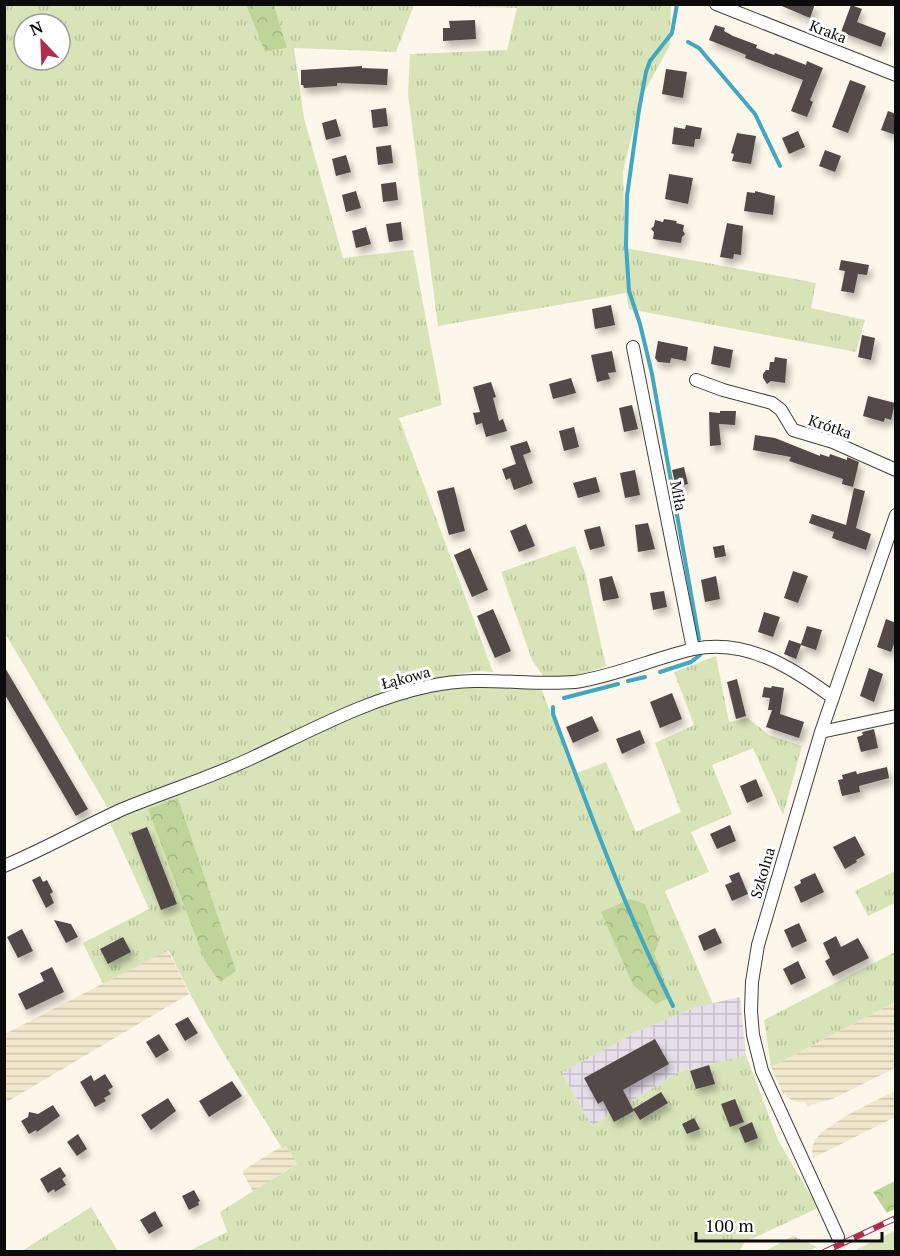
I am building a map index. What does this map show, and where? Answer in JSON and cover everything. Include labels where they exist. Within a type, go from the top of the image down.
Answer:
[{"type":"street","name":"Kraka","points":[[716,4],[896,75]]},
{"type":"street","name":"Miła","points":[[633,347],[693,650]]},
{"type":"street","name":"Krótka","points":[[696,380],[772,403],[781,410],[793,430],[833,442],[896,470]]},
{"type":"street","name":"Szkolna","points":[[838,1237],[762,1071],[756,1049],[751,1011],[752,982],[758,945],[821,732],[891,542],[896,515]]},
{"type":"street","name":"Łąkowa","points":[[4,866],[113,814],[210,777],[316,727],[389,697],[430,686],[471,680],[561,683],[586,680],[693,650],[724,647],[750,652],[786,666],[832,698]]},
{"type":"street","points":[[821,732],[896,716]]},
{"type":"shaded area","points":[[168,950],[189,994],[5,1103],[5,1034]]},
{"type":"shaded area","points":[[740,997],[746,1055],[677,1073],[592,1126],[562,1073],[634,1033],[696,1007]]},
{"type":"shaded area","points":[[895,1002],[895,1068],[832,1099],[808,1106],[806,1103],[793,1101],[783,1094],[771,1067]]},
{"type":"shaded area","points":[[895,1091],[895,1117],[813,1158],[812,1148],[822,1132],[847,1115]]},
{"type":"shaded area","points":[[317,1124],[344,1133],[253,1192],[242,1171]]},
{"type":"green space","points":[[4,5],[246,5],[265,52],[287,48],[274,5],[414,5],[396,52],[294,48],[304,118],[343,258],[413,250],[442,405],[399,418],[493,672],[456,674],[472,687],[541,688],[574,774],[606,762],[636,832],[681,812],[655,743],[694,725],[674,672],[716,656],[729,722],[748,718],[769,735],[802,746],[783,815],[753,748],[712,765],[732,814],[691,832],[709,872],[665,891],[713,1004],[696,1007],[634,1033],[562,1073],[592,1126],[677,1073],[746,1055],[778,1140],[818,1208],[745,1242],[739,1251],[189,1251],[227,1232],[220,1212],[297,1164],[286,1146],[282,1148],[222,1051],[169,950],[103,984],[83,943],[149,909],[110,823],[113,821],[105,803],[5,633]]},
{"type":"green space","points":[[246,5],[274,5],[287,48],[265,52]]},
{"type":"green space","points":[[414,5],[671,5],[670,45],[641,98],[623,171],[625,248],[816,283],[811,308],[865,320],[856,352],[629,309],[626,293],[438,326],[408,94],[410,54],[507,50],[517,8]]},
{"type":"green space","points":[[575,546],[585,573],[606,666],[578,676],[544,677],[532,660],[501,572]]},
{"type":"green space","points":[[178,798],[236,971],[220,982],[205,961],[148,809]]},
{"type":"green space","points":[[895,871],[895,903],[868,916],[855,891]]},
{"type":"green space","points":[[630,899],[645,904],[659,942],[654,953],[671,997],[656,1004],[633,985],[601,912]]},
{"type":"green space","points":[[895,952],[895,1002],[771,1067],[764,1020]]},
{"type":"green space","points":[[895,1181],[895,1209],[887,1213],[873,1192]]},
{"type":"green space","points":[[91,1207],[118,1251],[22,1251]]},
{"type":"green space","points":[[895,1231],[895,1251],[859,1251],[857,1249]]},
{"type":"green space","points":[[793,1236],[817,1247],[808,1251],[765,1251]]},
{"type":"building","points":[[777,4],[815,4],[810,18]]},
{"type":"building","points":[[851,5],[862,9],[857,22],[886,33],[881,47],[841,32]]},
{"type":"building","points":[[475,20],[476,39],[443,41],[443,28],[450,28],[449,21]]},
{"type":"building","points":[[715,25],[725,28],[724,31],[733,36],[757,45],[756,48],[806,65],[807,61],[823,68],[810,100],[813,102],[807,117],[791,111],[803,80],[745,58],[746,55],[709,40]]},
{"type":"building","points":[[362,66],[362,68],[388,69],[387,85],[337,83],[337,86],[304,88],[301,85],[301,70]]},
{"type":"building","points":[[666,69],[687,72],[683,98],[662,94]]},
{"type":"building","points":[[850,80],[866,86],[848,133],[832,127]]},
{"type":"building","points":[[386,108],[388,126],[373,128],[371,110]]},
{"type":"building","points":[[888,111],[896,114],[896,135],[881,130]]},
{"type":"building","points":[[336,119],[341,136],[326,140],[322,123]]},
{"type":"building","points":[[686,125],[702,128],[700,139],[695,139],[694,147],[672,144],[674,127],[685,129]]},
{"type":"building","points":[[798,131],[805,147],[789,154],[782,138]]},
{"type":"building","points":[[737,133],[756,136],[751,164],[732,161],[734,154],[731,153]]},
{"type":"building","points":[[391,145],[393,163],[378,165],[376,147]]},
{"type":"building","points":[[825,150],[841,156],[835,172],[819,166]]},
{"type":"building","points":[[346,155],[351,172],[336,176],[332,159]]},
{"type":"building","points":[[669,174],[693,178],[688,204],[665,199]]},
{"type":"building","points":[[396,182],[398,200],[383,202],[381,184]]},
{"type":"building","points":[[356,191],[361,208],[346,212],[342,195]]},
{"type":"building","points":[[755,191],[775,196],[773,215],[744,211],[747,192],[755,193]]},
{"type":"building","points":[[664,219],[677,221],[676,223],[684,225],[685,234],[681,243],[653,239],[654,232],[651,229],[655,220],[663,222]]},
{"type":"building","points":[[401,222],[403,240],[389,242],[386,224]]},
{"type":"building","points":[[727,223],[743,226],[741,255],[734,254],[733,259],[720,257]]},
{"type":"building","points":[[366,227],[371,244],[356,248],[352,231]]},
{"type":"building","points":[[841,260],[869,265],[867,275],[858,274],[854,293],[841,291],[845,271],[839,270]]},
{"type":"building","points":[[611,305],[615,325],[595,329],[592,309]]},
{"type":"building","points":[[862,335],[875,338],[871,360],[858,357]]},
{"type":"building","points":[[658,341],[688,347],[686,361],[671,358],[670,363],[658,362],[655,358]]},
{"type":"building","points":[[714,346],[733,350],[730,368],[711,364]]},
{"type":"building","points":[[612,351],[616,372],[608,373],[610,379],[597,382],[591,355]]},
{"type":"building","points":[[775,357],[787,359],[785,383],[771,381],[767,384],[763,374],[769,370],[770,362],[774,362]]},
{"type":"building","points":[[571,378],[576,393],[553,399],[549,384]]},
{"type":"building","points":[[491,382],[496,397],[493,398],[499,421],[503,419],[507,431],[486,437],[482,423],[476,425],[473,413],[480,412],[473,387]]},
{"type":"building","points":[[868,396],[895,403],[891,420],[885,418],[884,422],[863,416]]},
{"type":"building","points":[[632,405],[638,429],[624,432],[619,408]]},
{"type":"building","points":[[720,411],[736,411],[735,425],[719,424],[721,445],[710,446],[709,412],[720,413]]},
{"type":"building","points":[[574,427],[579,447],[564,451],[559,431]]},
{"type":"building","points":[[755,435],[775,438],[820,456],[820,454],[829,457],[830,454],[859,462],[853,487],[842,484],[843,479],[789,461],[791,457],[753,450]]},
{"type":"building","points":[[527,441],[531,452],[523,455],[533,483],[514,490],[510,478],[506,480],[502,469],[516,464],[510,446]]},
{"type":"building","points":[[684,467],[688,484],[676,487],[672,470]]},
{"type":"building","points":[[635,470],[640,495],[625,498],[620,473]]},
{"type":"building","points":[[596,477],[600,492],[578,498],[573,483]]},
{"type":"building","points":[[454,487],[465,531],[449,535],[437,491]]},
{"type":"building","points":[[854,488],[865,491],[856,528],[871,534],[866,550],[832,538],[834,532],[809,523],[812,514],[846,525]]},
{"type":"building","points":[[648,523],[655,549],[638,552],[635,525]]},
{"type":"building","points":[[526,524],[535,546],[519,552],[510,531]]},
{"type":"building","points":[[600,526],[605,546],[590,550],[584,530]]},
{"type":"building","points":[[724,545],[726,556],[715,558],[713,547]]},
{"type":"building","points":[[470,548],[488,590],[472,597],[454,555]]},
{"type":"building","points":[[793,571],[808,576],[798,603],[784,598]]},
{"type":"building","points":[[612,576],[619,598],[603,601],[599,579]]},
{"type":"building","points":[[716,576],[720,599],[705,602],[701,580]]},
{"type":"building","points":[[664,591],[667,607],[653,610],[650,593]]},
{"type":"building","points":[[493,609],[511,651],[495,658],[477,616]]},
{"type":"building","points":[[764,612],[780,617],[773,637],[758,632]]},
{"type":"building","points":[[886,619],[896,623],[896,639],[891,652],[877,647]]},
{"type":"building","points":[[807,626],[822,630],[816,650],[801,645],[796,659],[784,654],[789,640],[801,644]]},
{"type":"building","points":[[4,666],[88,809],[76,816],[4,693]]},
{"type":"building","points":[[869,668],[883,674],[874,702],[860,696]]},
{"type":"building","points":[[737,679],[746,716],[736,719],[727,682]]},
{"type":"building","points":[[772,686],[784,688],[780,714],[804,722],[799,738],[766,727],[772,710],[768,710],[770,698],[762,697],[764,687],[771,688]]},
{"type":"building","points":[[672,693],[682,719],[660,728],[650,702]]},
{"type":"building","points":[[592,716],[599,731],[573,743],[566,727]]},
{"type":"building","points":[[874,729],[878,748],[861,752],[857,737],[863,735],[862,732]]},
{"type":"building","points":[[640,730],[645,743],[622,754],[616,739]]},
{"type":"building","points":[[887,767],[889,778],[859,786],[860,792],[842,796],[838,780],[843,779],[842,775]]},
{"type":"building","points":[[756,779],[763,796],[747,803],[740,786]]},
{"type":"building","points":[[730,825],[736,841],[717,849],[710,834]]},
{"type":"building","points":[[147,827],[177,904],[161,910],[131,833]]},
{"type":"building","points":[[855,836],[865,855],[845,869],[833,847]]},
{"type":"building","points":[[739,872],[748,894],[732,901],[725,885],[732,882],[729,876]]},
{"type":"building","points":[[815,873],[824,892],[801,903],[794,887],[801,883],[800,880]]},
{"type":"building","points":[[40,876],[43,882],[47,880],[53,892],[50,894],[54,903],[46,908],[32,880]]},
{"type":"building","points":[[54,920],[71,924],[78,937],[66,943]]},
{"type":"building","points":[[799,923],[807,941],[792,948],[784,930]]},
{"type":"building","points":[[715,928],[722,943],[704,951],[698,936]]},
{"type":"building","points":[[22,929],[33,951],[18,958],[7,937]]},
{"type":"building","points":[[836,936],[841,947],[858,938],[869,958],[833,976],[825,961],[830,958],[823,943]]},
{"type":"building","points":[[123,937],[131,952],[108,964],[100,949]]},
{"type":"building","points":[[798,961],[806,978],[791,985],[783,969]]},
{"type":"building","points":[[52,967],[64,992],[26,1010],[18,994],[44,981],[40,973]]},
{"type":"building","points":[[188,1017],[198,1033],[185,1041],[175,1024]]},
{"type":"building","points":[[159,1034],[169,1050],[156,1058],[146,1042]]},
{"type":"building","points":[[655,1039],[669,1064],[623,1090],[634,1111],[614,1122],[603,1101],[598,1104],[584,1078]]},
{"type":"building","points":[[709,1065],[715,1084],[696,1089],[690,1071]]},
{"type":"building","points":[[105,1074],[113,1087],[108,1090],[111,1094],[104,1098],[106,1101],[95,1107],[80,1082],[91,1075],[94,1081]]},
{"type":"building","points":[[232,1081],[242,1096],[209,1117],[199,1101]]},
{"type":"building","points":[[661,1092],[668,1103],[640,1120],[633,1109]]},
{"type":"building","points":[[168,1098],[176,1111],[151,1130],[141,1115]]},
{"type":"building","points":[[735,1099],[744,1122],[730,1127],[721,1104]]},
{"type":"building","points":[[53,1105],[60,1116],[37,1132],[36,1130],[29,1134],[21,1121],[28,1117],[29,1112],[38,1114]]},
{"type":"building","points":[[694,1118],[700,1129],[687,1134],[682,1124]]},
{"type":"building","points":[[752,1122],[758,1138],[745,1143],[739,1128]]},
{"type":"building","points":[[78,1134],[87,1149],[77,1156],[67,1142]]},
{"type":"building","points":[[60,1167],[66,1176],[62,1179],[66,1185],[55,1192],[54,1189],[48,1193],[40,1179]]},
{"type":"building","points":[[194,1190],[200,1201],[199,1205],[189,1210],[182,1196]]},
{"type":"building","points":[[155,1211],[163,1226],[149,1234],[140,1220]]},
{"type":"waterway","points":[[677,4],[672,33],[650,61],[646,72],[627,196],[626,245],[629,291],[652,374],[699,639]]},
{"type":"waterway","points":[[688,42],[699,48],[755,114],[780,166]]},
{"type":"waterway","points":[[660,672],[691,662],[700,655]]},
{"type":"waterway","points":[[628,681],[645,677]]},
{"type":"waterway","points":[[564,698],[618,684]]},
{"type":"waterway","points":[[553,707],[553,714],[609,862],[673,1006]]},
{"type":"tunnel","points":[[838,1237],[845,1252]]},
{"type":"railway","points":[[824,1252],[896,1218]]}]
